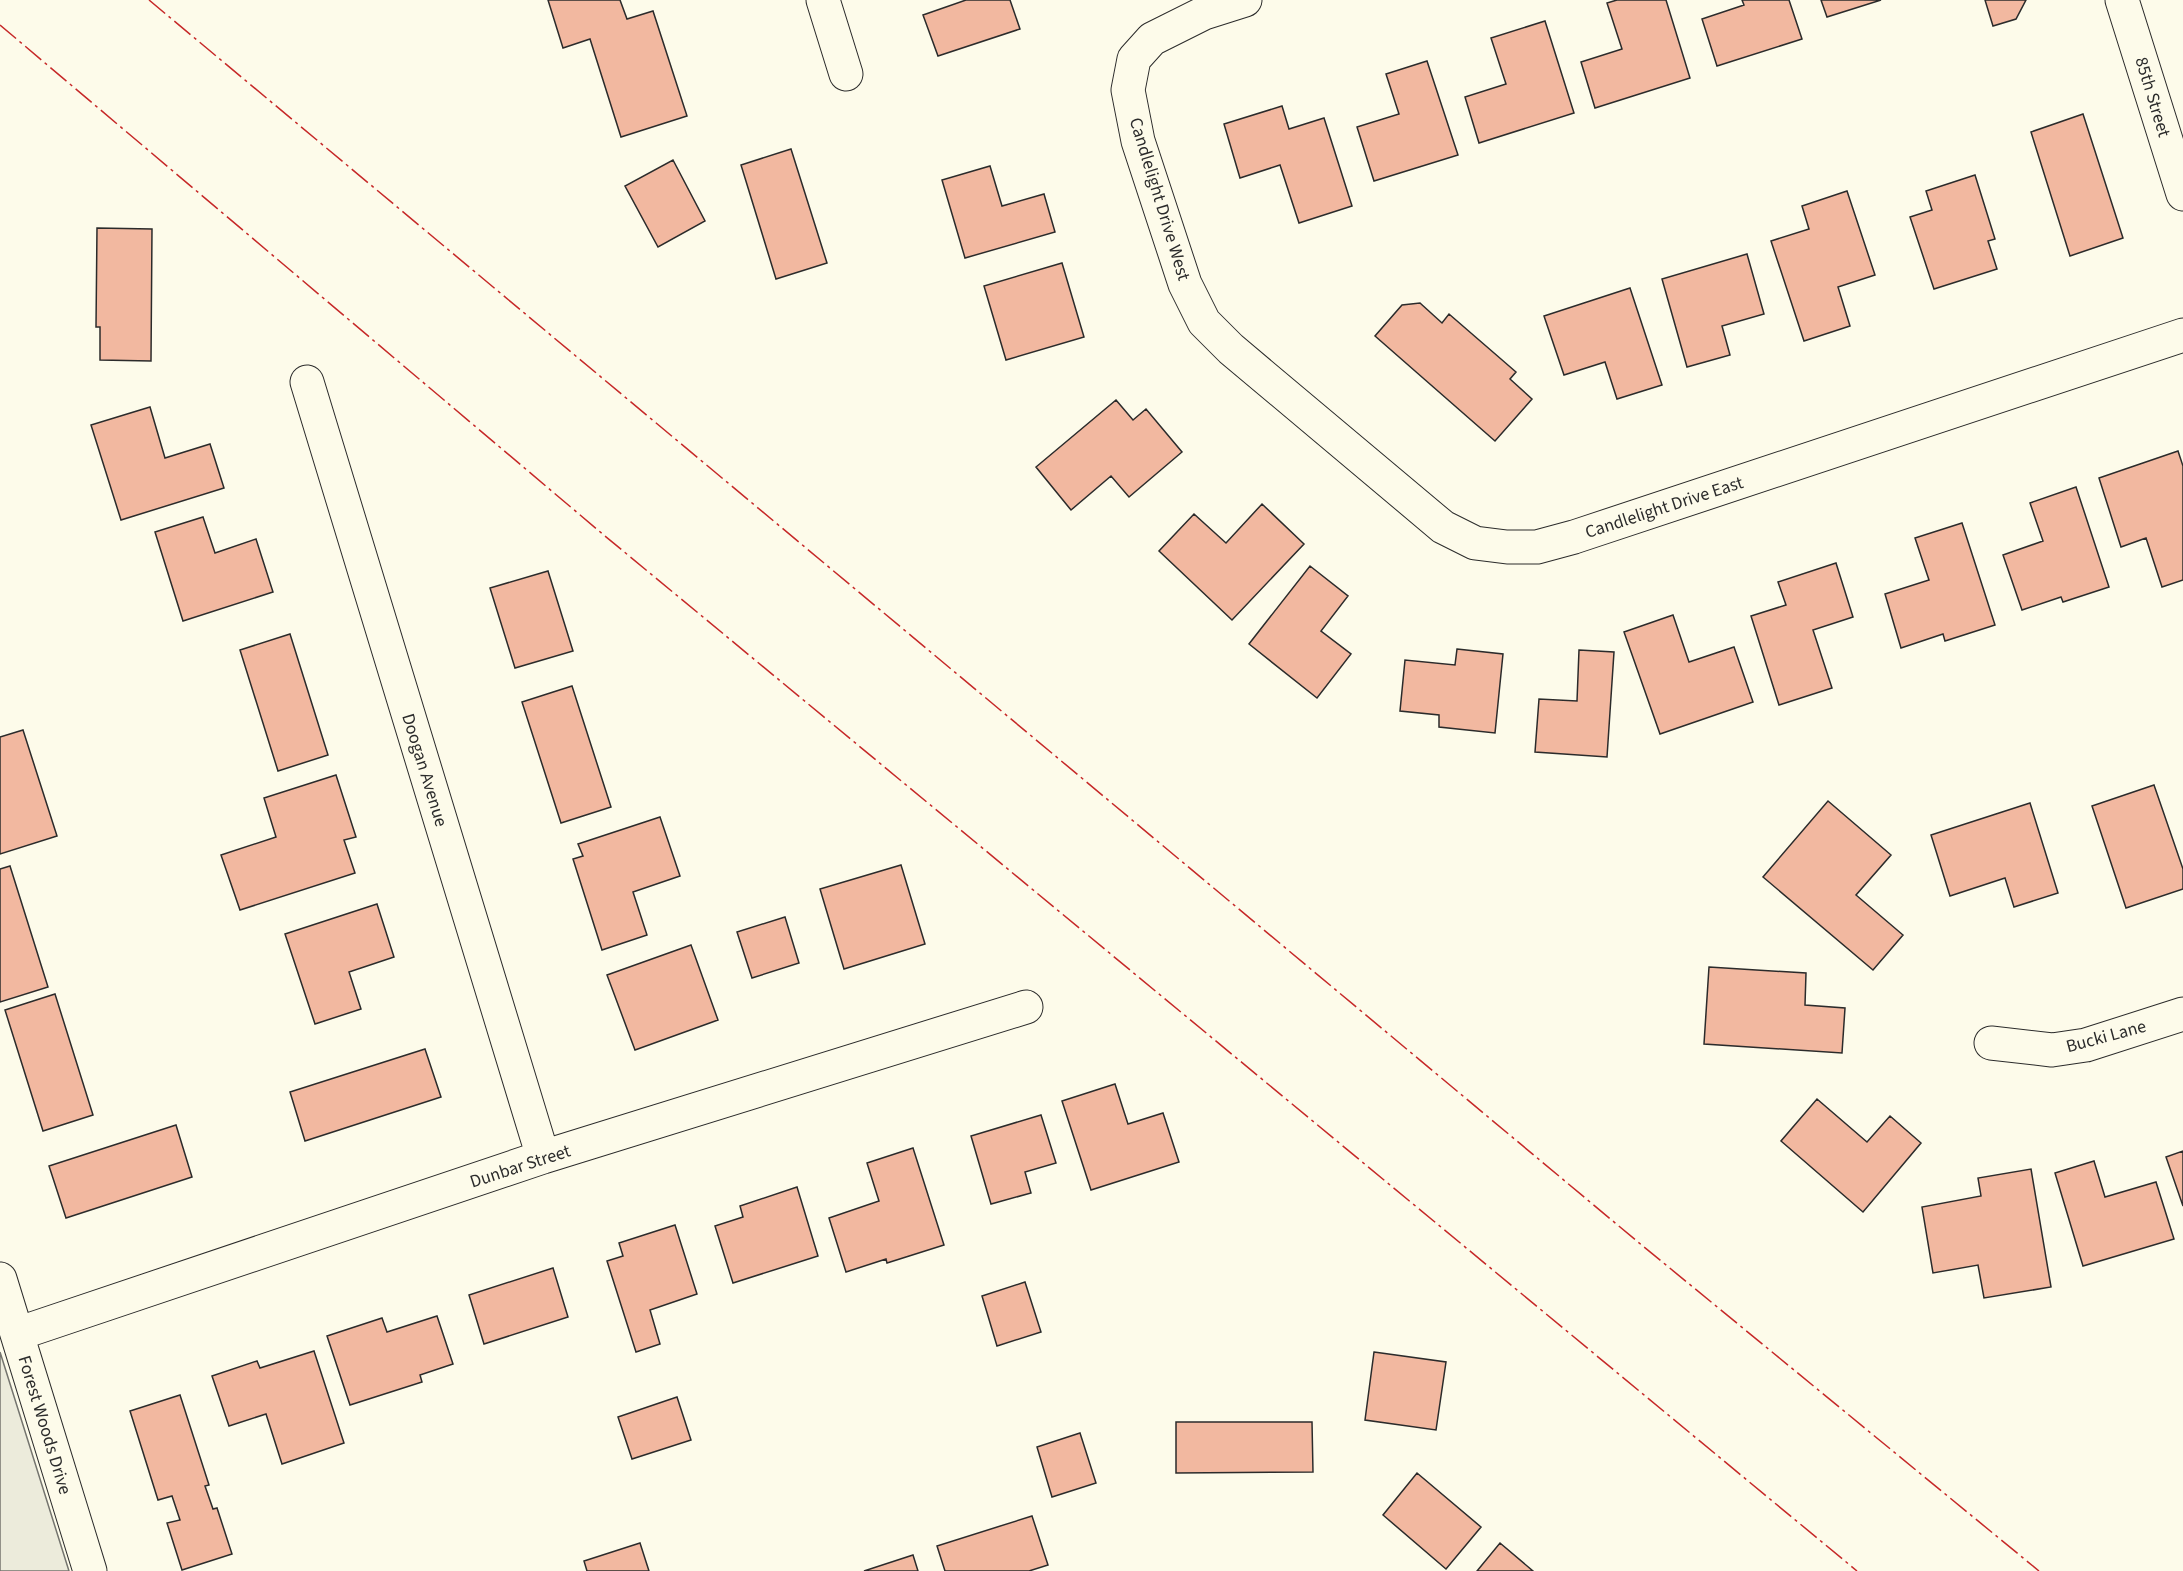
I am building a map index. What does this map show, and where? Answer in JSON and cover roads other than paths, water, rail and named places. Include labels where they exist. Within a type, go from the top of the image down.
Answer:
[{"type":"street","points":[[823,0],[846,74]]},
{"type":"street","name":"Candlelight Drive West","points":[[1204,322],[1185,284],[1138,141],[1128,90],[1134,59],[1152,39],[1204,13],[1245,0]]},
{"type":"street","name":"85th Street","points":[[2122,0],[2183,194]]},
{"type":"street","name":"Candlelight Drive East","points":[[1204,322],[1232,349],[1443,527],[1475,543],[1537,548],[2183,334]]},
{"type":"street","name":"Doogan Avenue","points":[[307,382],[543,1157]]},
{"type":"street","name":"Dunbar Street","points":[[17,1334],[543,1157],[1026,1007]]},
{"type":"street","name":"Bucki Lane","points":[[1991,1043],[2052,1050],[2086,1045],[2183,1014]]},
{"type":"street","name":"Forest Woods Drive","points":[[0,1279],[90,1571]]}]
